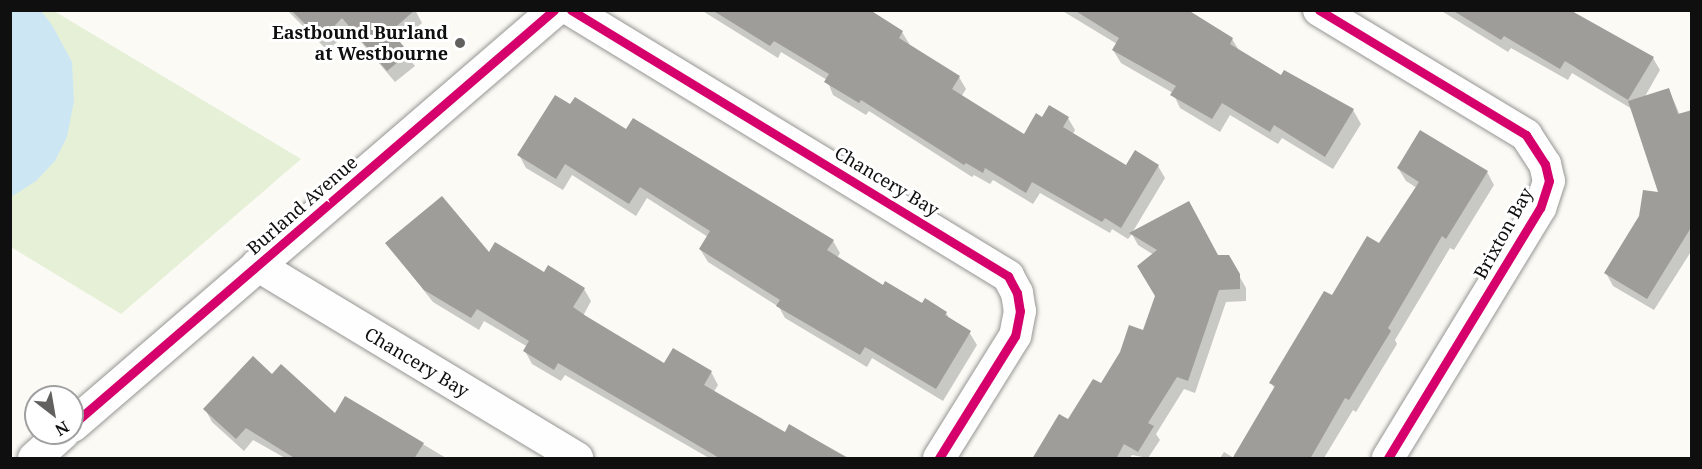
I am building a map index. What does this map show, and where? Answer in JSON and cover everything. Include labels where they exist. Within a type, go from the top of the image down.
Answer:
[{"type":"street","name":"Burland Avenue","points":[[84,415],[554,10]]},
{"type":"street","name":"Chancery Bay","points":[[571,10],[1008,276],[1017,293],[1020,311],[1015,336],[939,459]]},
{"type":"street","name":"Brixton Bay","points":[[1319,10],[1526,135],[1545,164],[1549,181],[1540,208],[1388,459]]},
{"type":"street","name":"Chancery Bay","points":[[257,265],[577,459]]},
{"type":"street","points":[[34,459],[49,445]]},
{"type":"green space","points":[[10,11],[54,11],[301,159],[121,314],[11,247]]},
{"type":"water","points":[[11,10],[41,11],[52,25],[72,62],[74,101],[67,137],[55,161],[36,181],[11,197]]},
{"type":"building","points":[[291,10],[415,10],[391,31],[409,53],[387,71],[342,18],[321,40]]},
{"type":"building","points":[[712,10],[870,10],[903,31],[899,38],[960,76],[952,89],[1024,134],[1036,113],[1042,117],[1049,105],[1069,117],[1063,127],[1126,165],[1135,150],[1159,165],[1121,228],[1105,218],[1102,222],[1032,182],[1026,193],[985,168],[983,173],[966,163],[964,165],[861,100],[859,103],[824,82],[829,74],[774,41],[770,46]]},
{"type":"building","points":[[1074,10],[1188,10],[1233,38],[1230,44],[1281,75],[1284,70],[1354,109],[1325,157],[1274,125],[1270,132],[1222,103],[1212,119],[1170,95],[1176,86],[1112,50],[1119,38]]},
{"type":"building","points":[[1452,10],[1570,10],[1654,57],[1628,100],[1565,61],[1560,69],[1504,36],[1501,40]]},
{"type":"building","points":[[1669,88],[1678,114],[1692,110],[1692,226],[1647,299],[1604,273],[1639,216],[1643,190],[1658,192],[1628,101]]},
{"type":"building","points":[[555,95],[570,104],[575,97],[626,129],[633,118],[834,240],[827,250],[883,285],[885,281],[922,303],[925,298],[947,312],[945,315],[971,331],[936,389],[865,347],[860,355],[776,306],[780,300],[699,249],[710,231],[640,187],[629,204],[565,164],[556,179],[517,155]]},
{"type":"building","points":[[1420,130],[1488,171],[1446,239],[1442,236],[1388,328],[1391,331],[1349,400],[1345,398],[1310,459],[1232,459],[1275,386],[1269,383],[1324,291],[1332,295],[1367,236],[1379,243],[1419,182],[1397,168]]},
{"type":"building","points":[[442,196],[489,252],[495,242],[544,272],[548,265],[585,288],[573,307],[586,316],[664,363],[673,348],[712,371],[704,385],[785,432],[789,424],[849,459],[721,459],[558,363],[554,370],[523,351],[529,341],[477,309],[471,318],[424,290],[385,243]]},
{"type":"building","points":[[1189,201],[1218,255],[1229,255],[1240,274],[1240,289],[1219,290],[1188,381],[1177,377],[1148,423],[1154,426],[1138,452],[1124,444],[1116,459],[1032,459],[1059,414],[1068,419],[1093,379],[1101,383],[1120,352],[1129,325],[1143,330],[1155,296],[1137,266],[1157,250],[1129,233]]},
{"type":"building","points":[[253,356],[272,374],[281,364],[335,413],[345,396],[424,443],[414,459],[296,459],[246,428],[236,439],[203,409]]},
{"type":"cycle path","points":[[84,415],[554,10]]},
{"type":"cycle path","points":[[571,10],[1008,276],[1017,293],[1020,311],[1015,336],[939,458]]},
{"type":"cycle path","points":[[1319,10],[1526,135],[1545,164],[1549,181],[1540,208],[1388,458]]},
{"type":"place","name":"Eastbound Burland at Westbourne","points":[[460,43]]}]
